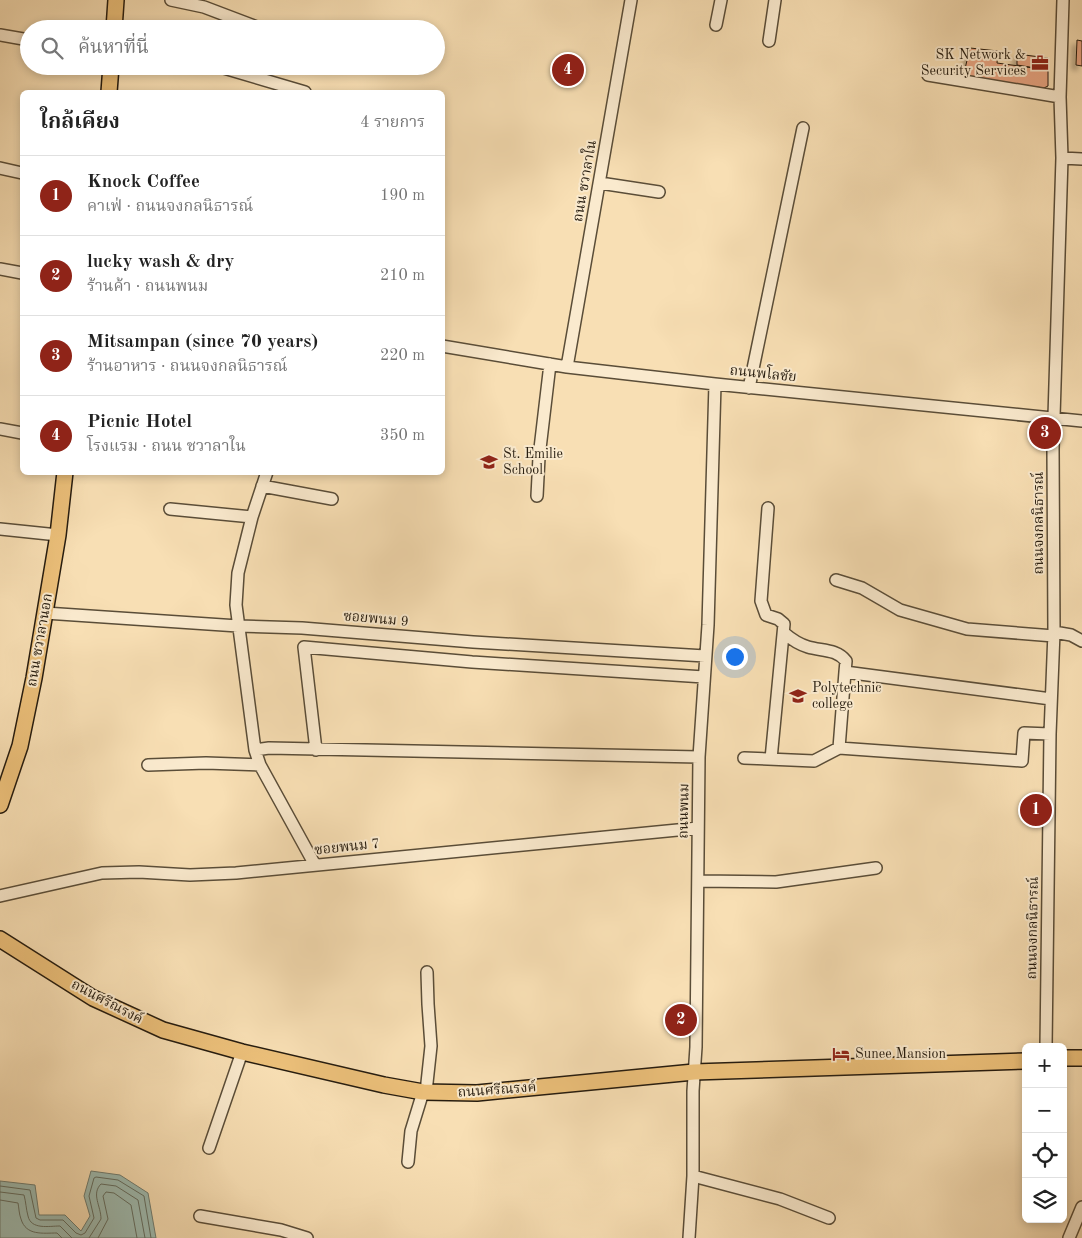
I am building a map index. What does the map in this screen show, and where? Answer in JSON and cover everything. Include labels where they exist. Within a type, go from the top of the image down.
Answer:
[{"type":"main road","points":[[115,20],[116,0]]},
{"type":"main road","points":[[109,90],[110,75]]},
{"type":"main road","name":"ถนน ชวาลานอก","points":[[0,805],[20,746],[58,535],[65,475]]},
{"type":"main road","name":"ถนนศรีณรงค์","points":[[0,939],[94,998],[133,1018],[163,1030],[186,1038],[242,1052],[384,1085],[424,1092],[477,1093],[694,1072],[1022,1061]]},
{"type":"main road","points":[[1067,1058],[1082,1058]]},
{"type":"street","points":[[171,0],[204,8],[237,20]]},
{"type":"street","name":"ถนน ชวาลาใน","points":[[567,366],[631,0]]},
{"type":"street","points":[[716,25],[721,0]]},
{"type":"street","points":[[769,41],[775,0]]},
{"type":"street","name":"ถนนจงกลนิธารณ์","points":[[1046,1043],[1050,734],[1054,634],[1053,449],[1062,158],[1060,97],[1063,0]]},
{"type":"street","points":[[0,35],[20,38]]},
{"type":"street","points":[[244,75],[297,90]]},
{"type":"street","points":[[928,75],[1060,97]]},
{"type":"street","points":[[749,388],[803,128]]},
{"type":"street","points":[[1062,158],[1082,159]]},
{"type":"street","points":[[0,168],[20,173]]},
{"type":"street","points":[[600,183],[659,192]]},
{"type":"street","points":[[0,269],[20,273]]},
{"type":"street","name":"ถนนพโลชัย","points":[[445,346],[550,364],[749,388],[1082,421]]},
{"type":"street","points":[[536,496],[550,364]]},
{"type":"street","name":"ถนนพนม","points":[[689,1238],[693,1176],[692,1091],[696,1047],[699,756],[708,625],[715,384]]},
{"type":"street","points":[[0,429],[20,433]]},
{"type":"street","points":[[266,475],[252,517],[238,573],[236,605],[238,626],[255,750],[260,766],[315,865]]},
{"type":"street","points":[[262,486],[332,499]]},
{"type":"street","points":[[768,508],[760,601],[766,614],[784,624],[771,759]]},
{"type":"street","points":[[170,509],[252,517]]},
{"type":"street","points":[[0,529],[58,535]]},
{"type":"street","points":[[836,580],[862,588],[900,610],[967,629],[1071,635],[1082,641]]},
{"type":"street","name":"ซอยพนม 9","points":[[45,613],[238,626],[302,628],[473,642],[705,656]]},
{"type":"street","points":[[784,633],[795,642],[810,648],[833,652],[842,656],[846,661],[839,748]]},
{"type":"street","points":[[472,662],[473,642]]},
{"type":"street","points":[[316,750],[304,647],[472,662],[704,677]]},
{"type":"street","points":[[845,672],[1051,699]]},
{"type":"street","points":[[744,758],[814,761],[839,748],[1022,761],[1024,733],[1050,734]]},
{"type":"street","points":[[255,750],[268,748],[699,756]]},
{"type":"street","points":[[148,765],[206,763],[260,766]]},
{"type":"street","name":"ซอยพนม 7","points":[[0,896],[102,874],[139,872],[190,875],[236,874],[698,828]]},
{"type":"street","points":[[698,881],[776,882],[876,868]]},
{"type":"street","points":[[408,1162],[411,1131],[424,1092],[431,1046],[427,972]]},
{"type":"street","points":[[210,1148],[242,1052]]},
{"type":"street","points":[[693,1176],[780,1199],[829,1218]]},
{"type":"street","points":[[1069,1238],[1082,1207]]},
{"type":"street","points":[[200,1216],[281,1230],[307,1238]]},
{"type":"water","points":[[91,1171],[120,1175],[148,1193],[156,1238],[0,1238],[0,1181],[35,1185],[39,1215],[65,1215],[81,1231],[90,1216],[84,1196]]},
{"type":"building","points":[[1077,40],[1082,41],[1082,66],[1076,65]]},
{"type":"building","points":[[970,48],[998,51],[997,63],[1048,70],[1048,86],[1044,88],[963,77]]},
{"type":"building","points":[[1017,54],[1048,58],[1048,70],[1017,65]]},
{"type":"place","name":"SK Network & Security Services","points":[[1040,63]]},
{"type":"place","name":"Picnic Hotel","points":[[568,70]]},
{"type":"place","name":"Mitsampan (since 70 years)","points":[[1045,433]]},
{"type":"place","name":"St. Emilie School","points":[[489,462]]},
{"type":"place","name":"Polytechnic college","points":[[798,696]]},
{"type":"place","name":"Knock Coffee","points":[[1036,810]]},
{"type":"place","name":"lucky wash & dry","points":[[681,1020]]},
{"type":"place","name":"Sunee Mansion","points":[[841,1054]]}]
